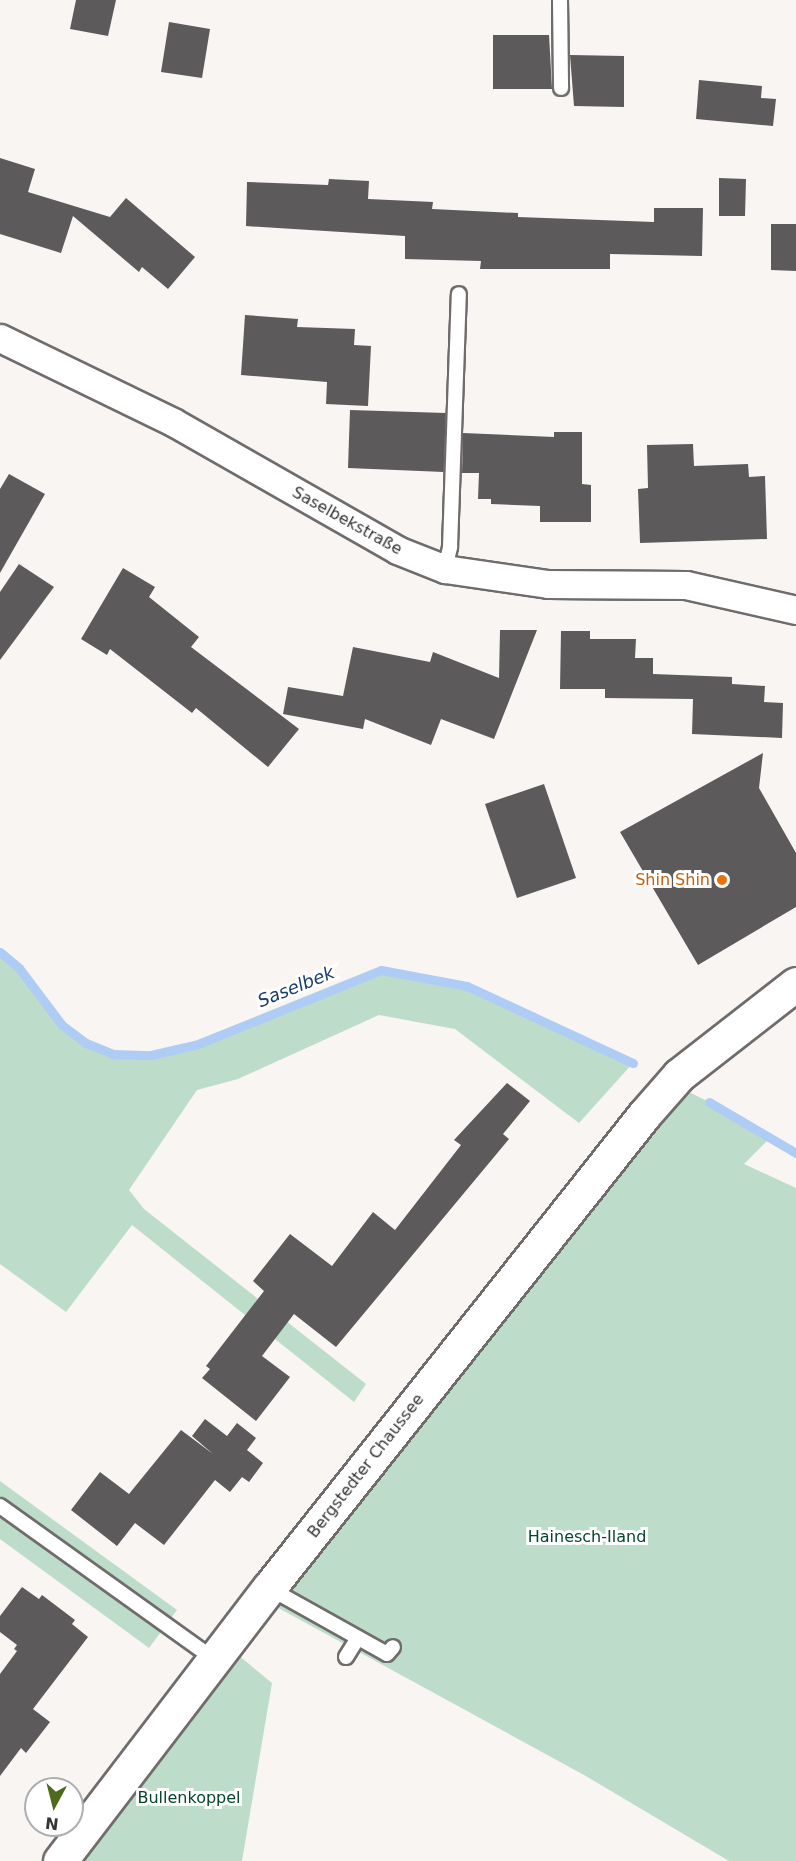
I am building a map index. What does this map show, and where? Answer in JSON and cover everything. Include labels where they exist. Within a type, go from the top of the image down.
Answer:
[{"type":"main road","name":"Bergstedter Chaussee","points":[[60,1861],[269,1588],[679,1075],[796,984]]},
{"type":"street","name":"Saselbekstraße","points":[[0,338],[173,422],[397,550],[445,569],[548,585],[686,585],[796,610]]},
{"type":"lane","points":[[560,0],[561,88]]},
{"type":"lane","points":[[445,569],[450,547],[459,294]]},
{"type":"lane","points":[[0,1506],[216,1660]]},
{"type":"lane","points":[[269,1588],[387,1654],[393,1647]]},
{"type":"lane","points":[[346,1658],[358,1638]]},
{"type":"green space","points":[[0,952],[19,968],[62,1025],[86,1043],[113,1054],[151,1055],[198,1044],[381,970],[467,986],[633,1063],[579,1123],[455,1029],[379,1015],[238,1079],[197,1090],[129,1190],[144,1209],[366,1384],[354,1402],[132,1225],[66,1312],[0,1264]]},
{"type":"green space","name":"Hainesch-Iland","points":[[689,1092],[727,1111],[768,1140],[744,1164],[796,1188],[796,1861],[729,1861],[584,1775],[262,1599]]},
{"type":"green space","points":[[0,1481],[177,1610],[149,1648],[0,1539]]},
{"type":"green space","name":"Bullenkoppel","points":[[227,1646],[272,1683],[242,1861],[61,1861],[80,1837],[84,1837],[84,1831]]},
{"type":"building","points":[[76,0],[116,0],[108,36],[70,29]]},
{"type":"building","points":[[169,22],[210,29],[202,78],[161,72]]},
{"type":"building","points":[[493,35],[549,35],[552,89],[493,89]]},
{"type":"building","points":[[570,55],[624,56],[624,107],[574,106]]},
{"type":"building","points":[[699,80],[762,86],[761,98],[776,99],[773,126],[696,119]]},
{"type":"building","points":[[0,158],[35,169],[28,192],[110,217],[126,198],[195,257],[168,289],[142,267],[139,272],[73,216],[61,253],[0,234]]},
{"type":"building","points":[[719,178],[746,179],[745,216],[719,216]]},
{"type":"building","points":[[329,179],[369,181],[368,199],[433,202],[432,209],[518,213],[518,217],[654,222],[654,208],[703,208],[702,256],[610,254],[610,269],[480,269],[481,261],[405,259],[405,236],[246,226],[247,182],[328,185]]},
{"type":"building","points":[[771,224],[796,224],[796,271],[771,270]]},
{"type":"building","points":[[245,315],[298,319],[297,327],[355,329],[354,345],[371,346],[368,406],[326,404],[327,382],[241,375]]},
{"type":"building","points":[[350,410],[446,413],[444,472],[348,468]]},
{"type":"building","points":[[554,432],[582,432],[582,484],[591,485],[591,522],[540,522],[540,506],[491,504],[491,499],[478,499],[479,473],[462,473],[463,433],[554,437]]},
{"type":"building","points":[[693,444],[694,466],[748,464],[749,477],[765,476],[767,539],[640,543],[638,489],[648,488],[647,445]]},
{"type":"building","points":[[9,474],[45,494],[0,573],[0,489]]},
{"type":"building","points":[[19,564],[54,587],[0,660],[0,592]]},
{"type":"building","points":[[123,568],[155,587],[149,597],[199,637],[191,647],[299,729],[268,767],[196,708],[192,713],[110,649],[107,655],[81,639]]},
{"type":"building","points":[[500,630],[537,630],[494,739],[441,719],[431,745],[365,719],[363,729],[283,714],[288,687],[343,696],[353,647],[430,662],[433,652],[499,678]]},
{"type":"building","points":[[561,631],[590,631],[590,639],[636,639],[635,658],[653,658],[653,674],[732,677],[732,684],[765,686],[764,702],[783,703],[782,738],[692,734],[693,699],[605,698],[605,689],[560,689]]},
{"type":"building","name":"Shin Shin","points":[[763,753],[759,788],[796,853],[796,907],[698,965],[620,832]]},
{"type":"building","points":[[544,784],[576,878],[517,898],[485,804]]},
{"type":"building","points":[[507,1083],[530,1101],[503,1134],[509,1139],[336,1347],[294,1314],[262,1356],[290,1377],[256,1421],[202,1378],[210,1369],[206,1366],[264,1291],[253,1281],[290,1234],[332,1266],[373,1212],[395,1230],[461,1145],[454,1140]]},
{"type":"building","points":[[205,1419],[227,1436],[237,1423],[256,1438],[247,1450],[263,1463],[249,1482],[242,1477],[230,1492],[215,1480],[164,1545],[135,1523],[117,1546],[71,1510],[100,1472],[129,1494],[181,1430],[213,1454],[192,1436]]},
{"type":"building","points":[[22,1587],[39,1599],[42,1595],[75,1620],[72,1624],[88,1637],[33,1709],[50,1722],[26,1753],[21,1748],[0,1776],[0,1674],[17,1651],[14,1649],[17,1645],[0,1632],[0,1616]]},
{"type":"waterway","name":"Saselbek","points":[[0,952],[19,968],[62,1025],[86,1043],[113,1054],[151,1055],[198,1044],[381,970],[467,986],[633,1063]]},
{"type":"waterway","name":"Saselbek","points":[[709,1102],[796,1153]]},
{"type":"place","name":"Shin Shin","points":[[722,880]]}]
